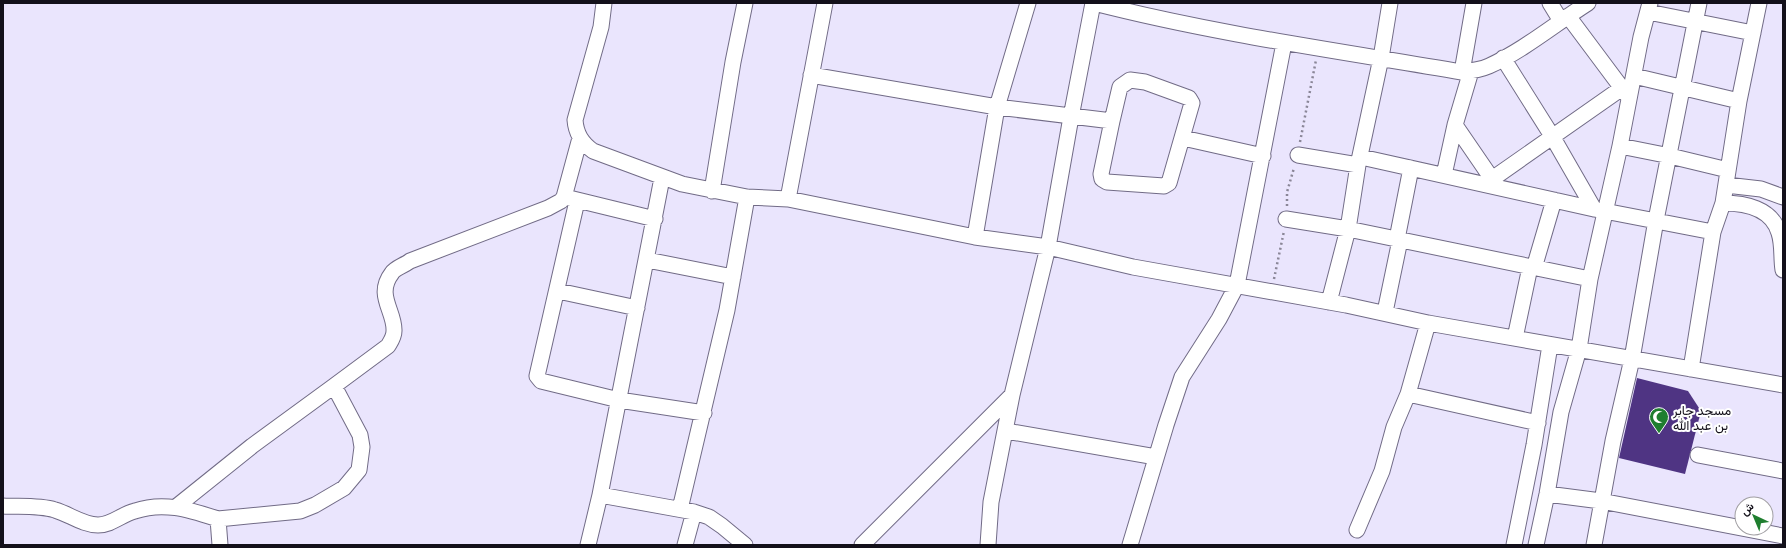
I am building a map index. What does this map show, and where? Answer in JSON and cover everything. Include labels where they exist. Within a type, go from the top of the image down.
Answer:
[{"type":"street","points":[[604,3],[601,27],[575,120],[576,129],[585,146],[593,151],[662,178],[712,191],[747,197],[788,199],[975,237],[1048,247],[1133,268],[1385,312],[1428,323],[1783,385]]},
{"type":"street","points":[[712,191],[745,3]]},
{"type":"street","points":[[788,199],[826,3]]},
{"type":"street","points":[[975,237],[997,106],[1028,3]]},
{"type":"street","points":[[988,545],[992,502],[1012,395],[1048,247],[1071,117],[1097,3],[1164,21],[1284,43],[1466,71],[1488,67],[1588,3]]},
{"type":"street","points":[[1329,302],[1348,229],[1359,161],[1381,58],[1390,3]]},
{"type":"street","points":[[1444,174],[1466,71],[1474,3]]},
{"type":"street","points":[[1550,3],[1565,18],[1626,92]]},
{"type":"street","points":[[1594,545],[1601,501],[1632,359],[1656,220],[1670,156],[1699,3]]},
{"type":"street","points":[[1691,369],[1713,232],[1723,203],[1739,101],[1759,3]]},
{"type":"street","points":[[1536,545],[1547,494],[1561,412],[1579,350],[1600,210],[1620,146],[1626,92],[1634,76],[1641,37],[1649,7],[1695,22],[1753,33]]},
{"type":"street","points":[[1130,545],[1182,377],[1219,318],[1237,285],[1284,43]]},
{"type":"street","points":[[1503,58],[1600,210]]},
{"type":"street","points":[[811,75],[997,106],[1071,117],[1112,121]]},
{"type":"street","points":[[1634,76],[1739,101]]},
{"type":"street","points":[[1130,80],[1145,82],[1189,98],[1192,103],[1183,138],[1171,178],[1169,183],[1164,186],[1107,182],[1102,179],[1101,174],[1120,87],[1130,80]]},
{"type":"street","points":[[1489,182],[1552,136],[1626,92]]},
{"type":"street","points":[[1455,125],[1489,182]]},
{"type":"street","points":[[580,138],[558,291],[537,376],[538,378],[619,400],[704,413]]},
{"type":"street","points":[[1183,138],[1263,156]]},
{"type":"street","points":[[1620,146],[1670,156],[1727,178],[1783,197]]},
{"type":"street","points":[[1298,155],[1411,168],[1489,182],[1554,200],[1713,232]]},
{"type":"street","points":[[1385,312],[1411,168]]},
{"type":"street","points":[[588,545],[600,495],[662,178]]},
{"type":"street","points":[[685,545],[687,510],[704,413],[733,277],[747,197]]},
{"type":"street","points":[[176,507],[252,446],[388,346],[393,338],[395,330],[384,298],[388,282],[392,273],[410,261],[571,199],[655,219]]},
{"type":"street","points":[[1515,338],[1532,267],[1554,200]]},
{"type":"street","points":[[1723,203],[1738,203],[1757,208],[1768,217],[1779,231],[1783,264]]},
{"type":"street","points":[[1286,219],[1399,239],[1590,279]]},
{"type":"street","points":[[647,260],[733,277]]},
{"type":"street","points":[[558,291],[637,308]]},
{"type":"street","points":[[1356,530],[1382,471],[1394,427],[1408,394],[1428,323]]},
{"type":"street","points":[[1514,545],[1538,423],[1550,344]]},
{"type":"street","points":[[3,506],[54,510],[89,524],[98,525],[107,524],[139,509],[166,506],[176,507],[218,519],[300,511],[315,505],[344,488],[359,470],[362,447],[360,435],[334,386]]},
{"type":"street","points":[[1408,394],[1538,423]]},
{"type":"street","points":[[862,545],[1012,395]]},
{"type":"street","points":[[1006,431],[1156,457]]},
{"type":"street","points":[[1698,455],[1783,471]]},
{"type":"street","points":[[1547,494],[1601,501],[1783,536]]},
{"type":"street","points":[[600,495],[687,510],[709,517],[745,545]]},
{"type":"street","points":[[218,519],[220,545]]},
{"type":"path","points":[[1271,293],[1286,219],[1288,192],[1298,155],[1318,48]]},
{"type":"building","name":"مسجد جابر بن عبد الله","points":[[1637,378],[1688,391],[1701,411],[1685,474],[1619,458]]},
{"type":"place","name":"مسجد جابر بن عبد الله","points":[[1659,434]]}]
